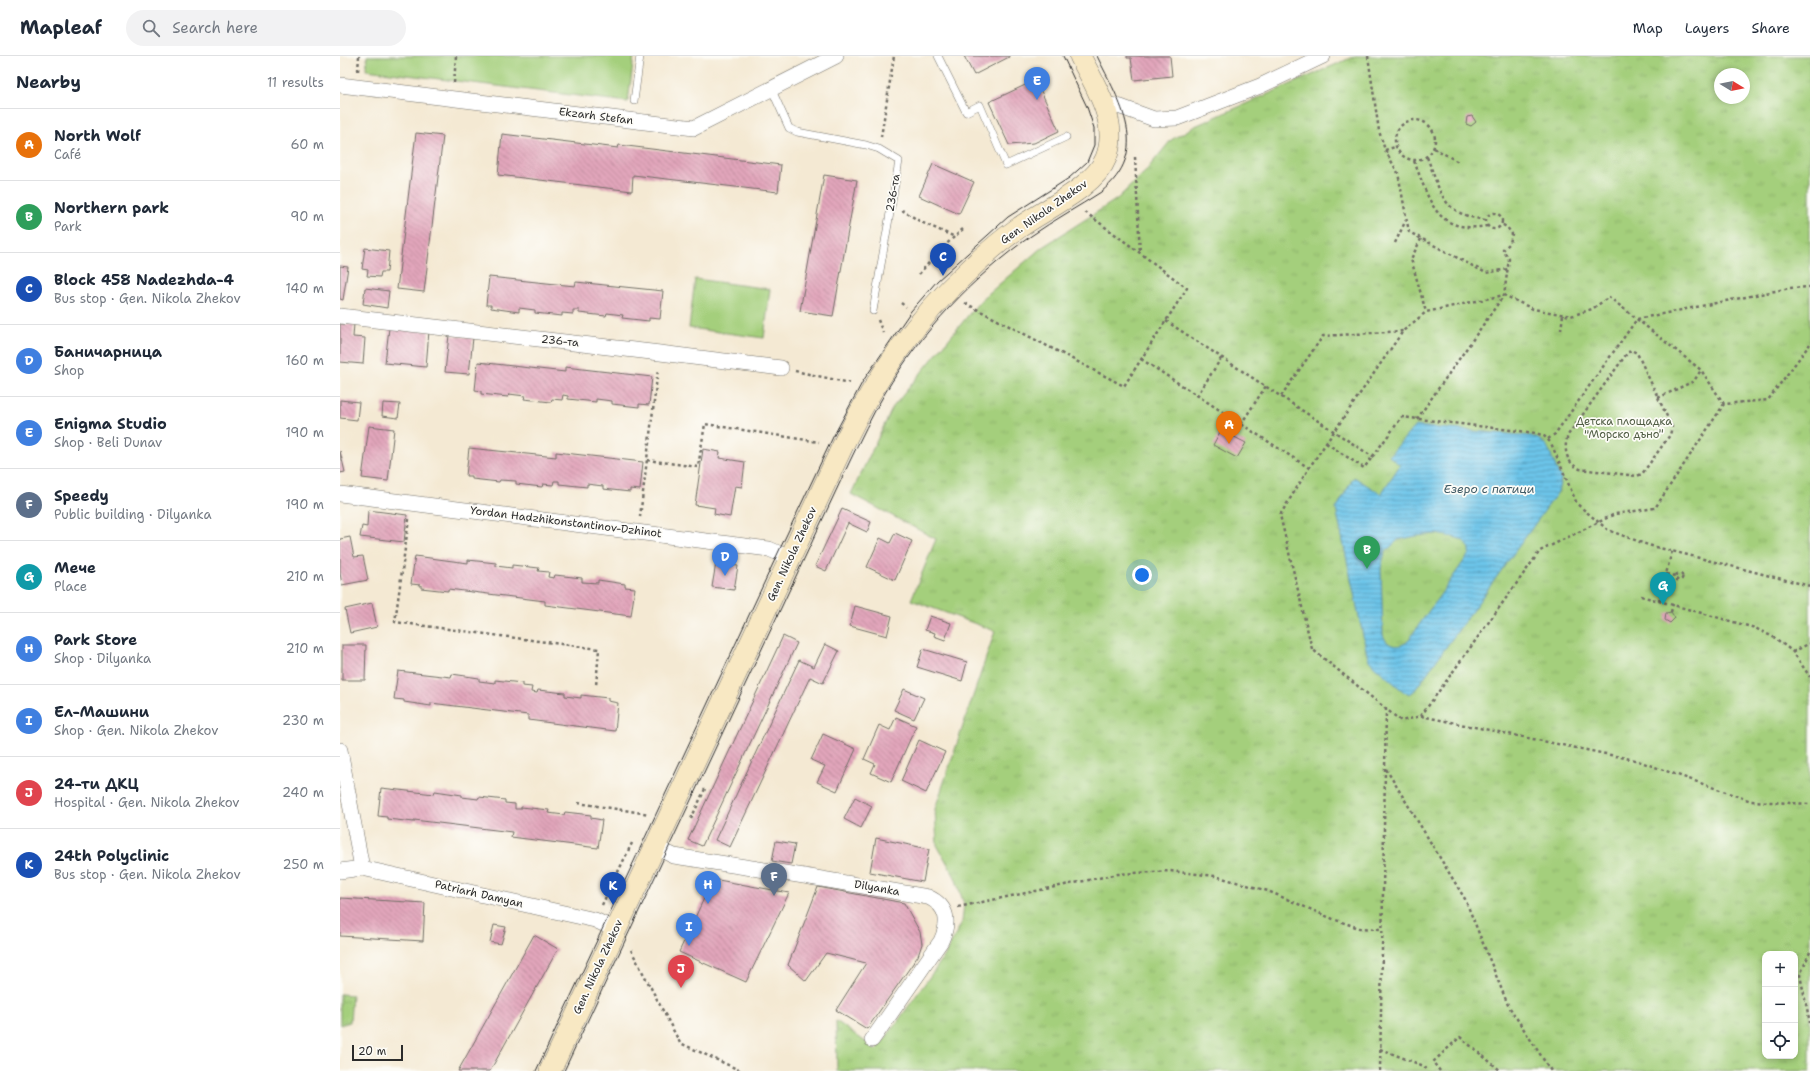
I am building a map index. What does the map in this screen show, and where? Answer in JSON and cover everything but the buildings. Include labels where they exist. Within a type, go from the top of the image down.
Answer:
[{"type":"street","name":"Ekzarh Stefan","points":[[340,85],[694,128],[836,56]]},
{"type":"street","name":"Gen. Nikola Zhekov","points":[[550,1071],[858,415],[893,357],[922,319],[946,293],[989,252],[1019,228],[1086,184],[1099,171],[1106,158],[1109,146],[1108,122],[1103,104],[1080,56]]},
{"type":"street","points":[[1103,104],[1121,107],[1154,118],[1177,118],[1260,86],[1323,56]]},
{"type":"street","name":"236-та","points":[[340,316],[660,352],[781,368]]},
{"type":"street","name":"Yordan Hadzhikonstantinov-Dzhinot","points":[[340,494],[769,549],[790,558]]},
{"type":"street","points":[[340,750],[362,868]]},
{"type":"street","name":"Dilyanka","points":[[655,847],[674,856],[928,897],[938,901],[944,911]]},
{"type":"street","name":"Patriarh Damyan","points":[[340,871],[362,868],[595,920],[616,930]]},
{"type":"street","points":[[872,1040],[941,941],[946,930],[944,911]]},
{"type":"lane","points":[[634,101],[640,56]]},
{"type":"lane","points":[[938,56],[966,112],[980,105],[1006,165],[1066,137]]},
{"type":"lane","name":"236-та","points":[[771,88],[789,128],[797,132],[866,145],[879,149],[898,161],[873,311]]},
{"type":"path","points":[[453,98],[456,56]]},
{"type":"path","points":[[879,149],[894,56]]},
{"type":"path","points":[[1368,56],[1379,131],[1386,150],[1398,173],[1409,232],[1486,273],[1508,269]]},
{"type":"path","points":[[1415,120],[1422,121],[1432,129],[1435,135],[1434,148],[1427,157],[1414,161],[1402,157],[1395,147],[1395,134],[1398,128],[1403,124],[1415,120]]},
{"type":"path","points":[[1386,150],[1395,147]]},
{"type":"path","points":[[1434,148],[1460,163]]},
{"type":"path","points":[[1135,157],[1140,253]]},
{"type":"path","points":[[1427,157],[1443,198],[1453,210],[1471,218],[1485,220]]},
{"type":"path","points":[[1414,161],[1432,206],[1447,222],[1461,227],[1474,228],[1487,226],[1494,229],[1498,228],[1501,224],[1502,218],[1496,213],[1490,214],[1485,220]]},
{"type":"path","points":[[892,203],[921,222],[955,237]]},
{"type":"path","points":[[965,303],[1124,386],[1187,288],[1085,212]]},
{"type":"path","points":[[1395,243],[1406,220]]},
{"type":"path","points":[[1485,220],[1487,226]]},
{"type":"path","points":[[1416,420],[1504,295],[1509,259],[1503,250],[1510,243],[1512,234],[1507,227],[1501,224]]},
{"type":"path","points":[[919,274],[941,249],[963,229]]},
{"type":"path","points":[[1421,239],[1411,259],[1426,312]]},
{"type":"path","points":[[1548,439],[1555,434],[1636,318],[1782,290],[1810,287]]},
{"type":"path","points":[[1724,404],[1701,370],[1609,297],[1604,303],[1571,316],[1533,309],[1504,295],[1426,312],[1403,331],[1309,468],[1280,515],[1312,649],[1401,721],[1421,716],[1635,760],[1751,801],[1810,804]]},
{"type":"path","points":[[901,303],[906,307]]},
{"type":"path","points":[[1561,330],[1563,315]]},
{"type":"path","points":[[1166,320],[1372,457]]},
{"type":"path","points":[[1281,396],[1323,336],[1403,331]]},
{"type":"path","points":[[1724,404],[1768,400],[1810,344]]},
{"type":"path","points":[[638,532],[660,352]]},
{"type":"path","points":[[1628,352],[1637,353],[1658,398],[1672,427],[1670,436],[1646,471],[1637,476],[1580,469],[1572,465],[1567,457],[1566,447],[1568,435],[1628,352]]},
{"type":"path","points":[[1197,396],[1222,357]]},
{"type":"path","points":[[1141,360],[1309,468]]},
{"type":"path","points":[[781,368],[850,383]]},
{"type":"path","points":[[1658,398],[1694,381],[1701,370]]},
{"type":"path","points":[[1241,424],[1266,386]]},
{"type":"path","points":[[1421,716],[1540,551],[1615,514],[1655,508],[1724,404]]},
{"type":"path","points":[[1326,443],[1364,468],[1402,417],[1416,420],[1536,433],[1548,439],[1577,504],[1608,530],[1642,543],[1810,586]]},
{"type":"path","points":[[647,460],[698,467],[705,424],[819,442]]},
{"type":"path","points":[[411,502],[395,622],[599,649],[596,686]]},
{"type":"path","points":[[1659,601],[1672,551]]},
{"type":"path","points":[[1666,574],[1676,576]]},
{"type":"path","points":[[1641,596],[1755,628],[1775,638],[1793,652],[1810,677]]},
{"type":"path","points":[[1671,612],[1673,604]]},
{"type":"path","points":[[1793,652],[1810,643]]},
{"type":"path","points":[[1380,1071],[1386,709]]},
{"type":"path","points":[[1385,768],[1465,899],[1508,1005],[1551,1071]]},
{"type":"path","points":[[691,819],[707,784]]},
{"type":"path","points":[[578,803],[649,814]]},
{"type":"path","points":[[601,908],[632,843]]},
{"type":"path","points":[[944,911],[964,904],[1118,874],[1170,871],[1215,876],[1268,891],[1333,919],[1359,928],[1382,928]]},
{"type":"path","points":[[631,950],[680,1043],[741,1071]]},
{"type":"path","points":[[1810,952],[1800,975],[1810,1023]]},
{"type":"path","points":[[1440,1071],[1433,1062],[1460,1037],[1501,1071]]},
{"type":"path","points":[[1380,1049],[1424,1066],[1428,1071]]},
{"type":"green space","points":[[367,56],[634,56],[628,102],[366,70]]},
{"type":"green space","name":"Детска площадка \"Морско дъно\"","points":[[1355,56],[1810,56],[1810,1071],[837,1071],[836,1021],[877,1050],[944,957],[962,922],[964,904],[955,877],[937,845],[935,809],[995,631],[911,600],[936,539],[851,494],[893,407],[980,301],[1041,248],[1117,199],[1145,172],[1171,140],[1195,126]]},
{"type":"green space","points":[[695,279],[770,289],[764,338],[689,328]]},
{"type":"green space","points":[[340,994],[352,995],[350,1022],[340,1025]]},
{"type":"water","name":"Езеро с патици","points":[[1415,426],[1532,436],[1547,446],[1561,479],[1558,492],[1415,690],[1410,694],[1404,692],[1368,659],[1336,509],[1354,477],[1381,494],[1400,465],[1389,456]],"holes":[[[1436,534],[1458,538],[1463,541],[1469,548],[1469,554],[1407,642],[1396,646],[1390,644],[1383,635],[1381,568],[1385,552],[1398,540]]]},
{"type":"tram line","points":[[536,1071],[778,553],[833,437],[863,381],[911,311],[937,281],[1008,217],[1069,178],[1087,162],[1094,145],[1094,128],[1087,107],[1063,56]]},
{"type":"tram line","points":[[564,1071],[849,463],[871,419],[899,370],[932,327],[969,287],[1031,236],[1101,192],[1116,176],[1125,160],[1128,143],[1127,126],[1122,109],[1097,56]]},
{"type":"place","name":"Enigma Studio","points":[[1037,100]]},
{"type":"place","name":"Block 458 Nadezhda-4","points":[[943,276]]},
{"type":"place","name":"North Wolf","points":[[1229,444]]},
{"type":"place","name":"Northern park","points":[[1367,569]]},
{"type":"place","name":"Баничарница","points":[[725,576]]},
{"type":"place","name":"Мече","points":[[1663,605]]},
{"type":"place","name":"Speedy","points":[[774,896]]},
{"type":"place","name":"Park Store","points":[[708,904]]},
{"type":"place","name":"24th Polyclinic","points":[[613,905]]},
{"type":"place","name":"Ел-Машини","points":[[689,946]]},
{"type":"place","name":"24-ти ДКЦ","points":[[681,988]]}]
